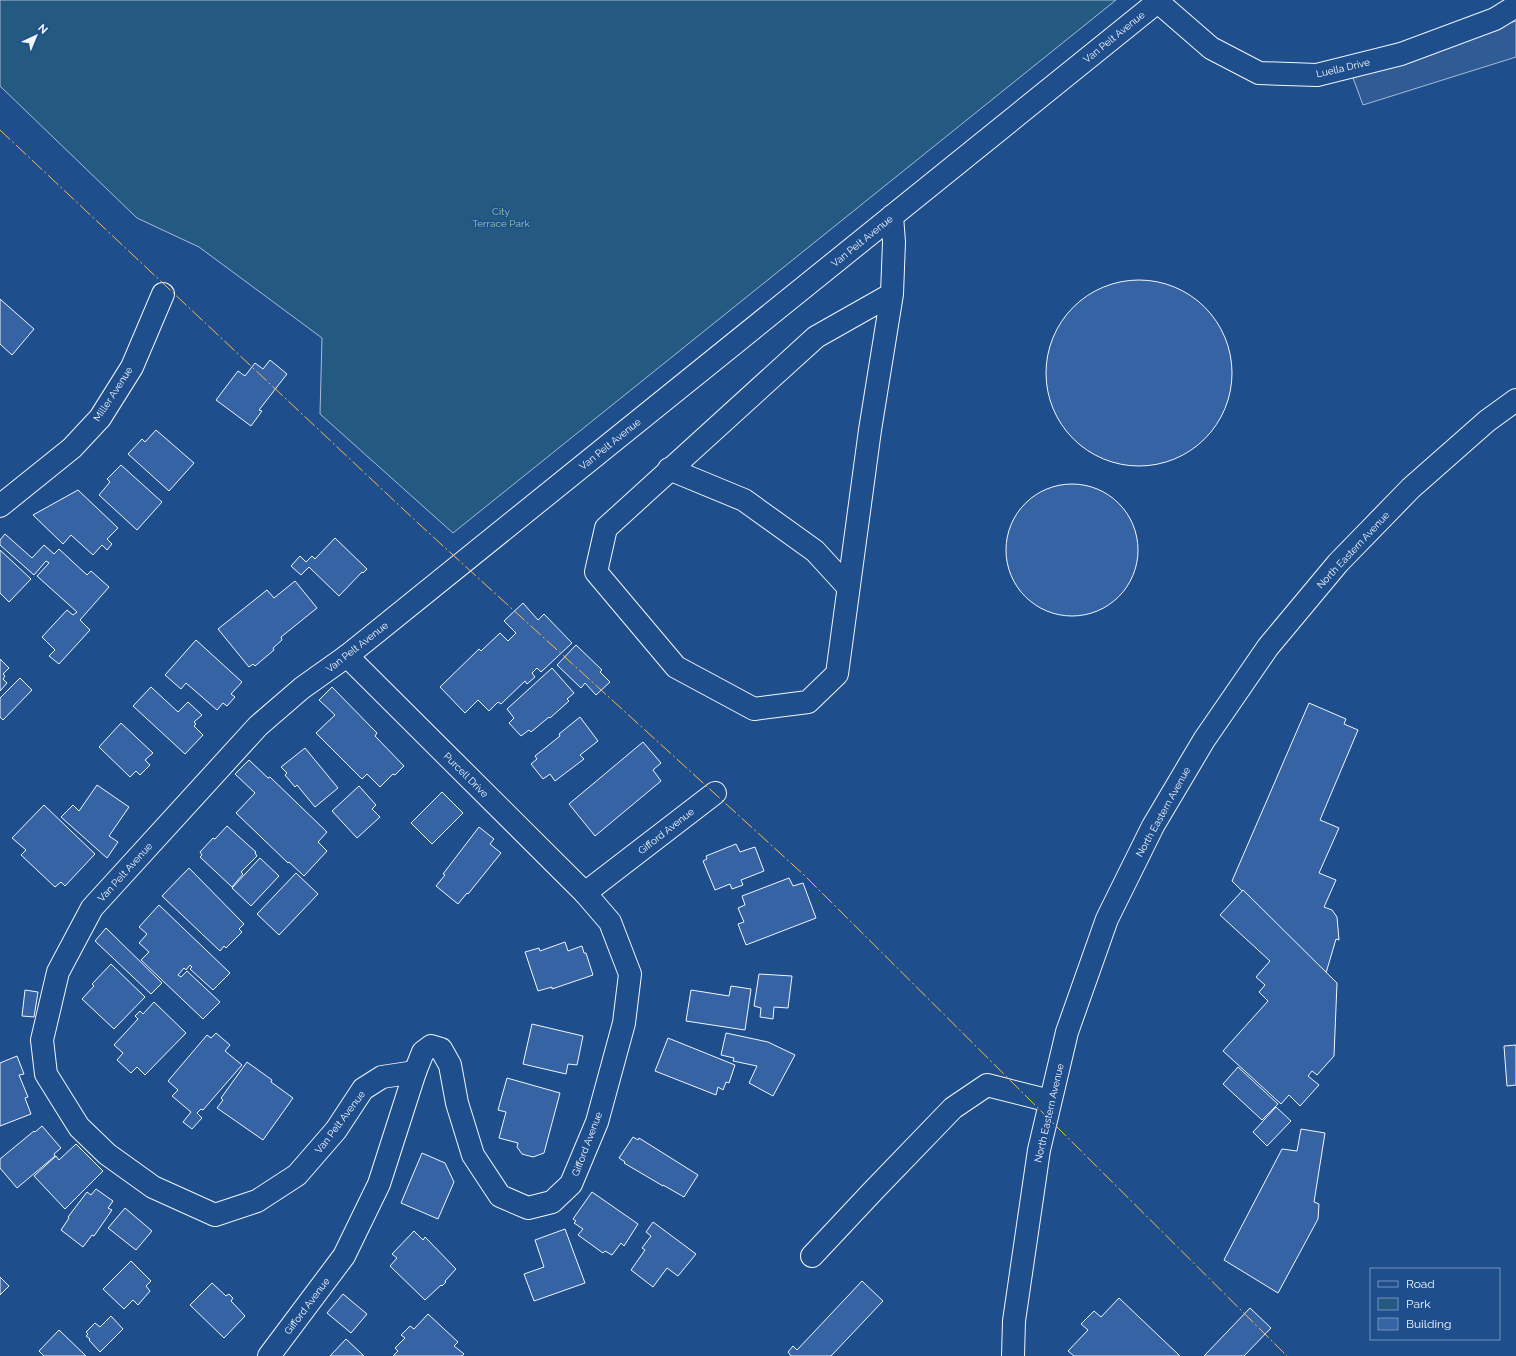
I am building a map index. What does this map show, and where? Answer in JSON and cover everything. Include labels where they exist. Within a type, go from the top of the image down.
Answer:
[{"type":"street","name":"Luella Drive","points":[[1159,1],[1212,48],[1259,73],[1317,75],[1401,54],[1495,19],[1516,6]]},
{"type":"street","name":"Van Pelt Avenue","points":[[415,1072],[382,1077],[363,1089],[336,1130],[297,1175],[257,1201],[215,1215],[153,1187],[107,1154],[79,1127],[46,1074],[42,1040],[58,972],[92,908],[258,726],[302,688],[347,656],[1159,1]]},
{"type":"street","points":[[892,216],[894,242],[892,294],[870,430],[837,674],[808,702],[754,709],[676,667],[596,572],[606,528],[816,337],[892,294]]},
{"type":"street","name":"Miller Avenue","points":[[0,506],[72,448],[100,418],[132,367],[163,294]]},
{"type":"street","name":"North Eastern Avenue","points":[[1013,1356],[1014,1321],[1039,1150],[1067,1032],[1107,919],[1153,826],[1204,740],[1268,647],[1338,563],[1411,488],[1487,421],[1516,400]]},
{"type":"street","points":[[669,470],[744,500],[815,551],[848,587]]},
{"type":"street","name":"Purcell Drive","points":[[347,656],[585,893]]},
{"type":"street","name":"Gifford Avenue","points":[[269,1356],[344,1256],[378,1184],[423,1052],[431,1046],[441,1049],[450,1065],[457,1103],[473,1155],[500,1196],[528,1208],[552,1202],[571,1184],[599,1114],[624,1023],[630,974],[610,922],[585,893],[715,793]]},
{"type":"street","points":[[812,1256],[873,1190],[953,1108],[988,1085],[1050,1102]]},
{"type":"green space","name":"City Terrace Park","points":[[0,0],[1116,0],[453,533],[320,414],[322,338],[199,247],[137,218],[0,86]]},
{"type":"shaded area","points":[[1516,21],[1516,57],[1363,105],[1353,78]]},
{"type":"building","points":[[1139,280],[1157,282],[1175,287],[1191,296],[1205,307],[1216,321],[1225,337],[1230,355],[1232,373],[1230,391],[1225,409],[1216,425],[1205,439],[1191,450],[1175,459],[1157,464],[1139,466],[1121,464],[1103,459],[1087,450],[1073,439],[1062,425],[1053,409],[1048,391],[1046,373],[1048,355],[1053,337],[1062,321],[1073,307],[1087,296],[1103,287],[1121,282]]},
{"type":"building","points":[[0,299],[34,329],[12,355],[0,344]]},
{"type":"building","points":[[270,360],[287,374],[259,410],[262,411],[251,426],[216,400],[238,371],[245,376],[255,363],[263,369]]},
{"type":"building","points":[[156,430],[194,463],[169,491],[128,454],[142,439],[145,442]]},
{"type":"building","points":[[121,465],[162,502],[137,530],[99,495],[110,482],[107,479]]},
{"type":"building","points":[[1078,484],[1097,489],[1109,495],[1119,503],[1127,513],[1133,525],[1137,537],[1137,563],[1133,575],[1127,587],[1119,597],[1109,605],[1097,611],[1085,615],[1066,616],[1047,611],[1035,605],[1025,597],[1017,587],[1011,575],[1007,563],[1006,544],[1011,525],[1017,513],[1025,503],[1035,495],[1047,489],[1059,485]]},
{"type":"building","points":[[78,490],[118,528],[107,539],[112,544],[107,550],[102,545],[93,555],[71,535],[63,544],[33,515]]},
{"type":"building","points":[[5,534],[32,558],[44,545],[54,554],[59,549],[87,575],[91,571],[109,587],[80,620],[90,630],[59,664],[49,656],[55,650],[42,637],[67,610],[73,615],[77,612],[37,576],[49,563],[46,561],[34,575],[0,545],[0,540]]},
{"type":"building","points":[[335,538],[367,569],[363,573],[362,572],[339,596],[309,567],[301,575],[291,566],[300,556],[306,562],[312,556],[315,559]]},
{"type":"building","points":[[0,550],[31,579],[9,602],[0,593]]},
{"type":"building","points":[[295,581],[317,608],[281,637],[282,640],[273,648],[274,650],[255,666],[253,664],[249,667],[218,629],[267,590],[274,598]]},
{"type":"building","points":[[523,603],[538,620],[544,614],[572,643],[541,672],[537,668],[532,673],[535,677],[527,684],[525,681],[501,704],[498,702],[489,711],[478,700],[465,713],[440,687],[479,649],[481,651],[500,633],[508,641],[516,633],[504,621]]},
{"type":"building","points":[[196,640],[242,682],[231,694],[235,697],[227,706],[223,703],[217,710],[186,683],[181,689],[165,675]]},
{"type":"building","points":[[576,645],[602,670],[600,672],[610,682],[596,695],[585,683],[581,688],[557,665]]},
{"type":"building","points":[[0,659],[9,668],[3,674],[5,676],[3,679],[7,683],[0,691]]},
{"type":"building","points":[[552,668],[574,693],[567,699],[569,701],[550,718],[549,717],[531,732],[529,730],[521,736],[509,723],[514,718],[507,709]]},
{"type":"building","points":[[20,678],[32,690],[3,720],[0,717],[0,698]]},
{"type":"building","points":[[151,687],[178,712],[188,702],[202,715],[194,722],[196,724],[194,726],[203,735],[185,754],[133,706]]},
{"type":"building","points":[[332,687],[377,733],[375,736],[404,766],[395,775],[393,774],[380,787],[367,774],[362,779],[316,733],[335,715],[319,700]]},
{"type":"building","points":[[1309,703],[1346,719],[1344,724],[1358,730],[1320,820],[1339,828],[1319,873],[1336,880],[1324,907],[1332,910],[1337,917],[1339,940],[1336,939],[1326,973],[1232,881]]},
{"type":"building","points":[[580,717],[598,741],[580,755],[584,759],[555,781],[550,774],[543,779],[531,764],[537,759],[535,756],[560,736],[559,734]]},
{"type":"building","points":[[121,723],[153,753],[145,760],[150,765],[140,775],[136,771],[130,777],[99,747]]},
{"type":"building","points":[[643,742],[661,763],[653,770],[661,781],[595,836],[569,804]]},
{"type":"building","points":[[305,748],[338,788],[315,807],[297,785],[295,787],[285,775],[287,773],[281,767]]},
{"type":"building","points":[[249,760],[268,778],[270,777],[327,832],[318,842],[327,851],[304,876],[289,862],[288,863],[236,813],[255,793],[235,774]]},
{"type":"building","points":[[97,785],[129,807],[109,836],[118,842],[107,858],[61,817],[73,805],[79,811]]},
{"type":"building","points":[[359,786],[376,805],[372,809],[380,817],[357,838],[332,811]]},
{"type":"building","points":[[442,792],[463,813],[432,844],[411,823]]},
{"type":"building","points":[[44,805],[95,854],[65,886],[61,882],[55,887],[21,855],[26,850],[12,838]]},
{"type":"building","points":[[227,826],[256,852],[255,853],[257,856],[241,872],[243,874],[232,887],[200,857],[202,855],[200,852]]},
{"type":"building","points":[[479,827],[494,839],[490,844],[501,853],[458,904],[436,886],[445,875],[443,874]]},
{"type":"building","points":[[736,844],[740,852],[755,847],[764,871],[741,880],[743,885],[732,889],[730,884],[715,890],[703,861],[707,859],[706,856]]},
{"type":"building","points":[[260,858],[279,876],[251,906],[232,888]]},
{"type":"building","points":[[189,868],[244,924],[239,929],[242,932],[226,948],[224,946],[220,951],[162,896]]},
{"type":"building","points":[[296,873],[318,894],[279,935],[257,914]]},
{"type":"building","points":[[789,878],[793,886],[803,883],[816,918],[746,945],[738,924],[744,922],[738,908],[745,905],[742,896]]},
{"type":"building","points":[[1243,890],[1337,983],[1334,1056],[1317,1075],[1312,1071],[1308,1076],[1319,1085],[1300,1106],[1289,1095],[1281,1104],[1223,1051],[1268,1001],[1259,992],[1265,985],[1256,977],[1270,961],[1220,915]]},
{"type":"building","points":[[159,905],[230,973],[213,990],[190,969],[192,967],[190,965],[186,970],[184,968],[178,975],[181,977],[187,971],[220,1002],[203,1019],[141,960],[149,952],[139,943],[147,934],[139,927]]},
{"type":"building","points":[[106,928],[162,983],[151,994],[95,941]]},
{"type":"building","points":[[565,942],[568,951],[582,946],[584,953],[586,953],[593,975],[552,989],[552,987],[538,991],[525,952],[539,948],[540,951]]},
{"type":"building","points":[[111,964],[145,997],[114,1029],[82,999],[94,986],[92,984]]},
{"type":"building","points":[[759,974],[792,976],[788,1008],[774,1007],[773,1019],[760,1017],[761,1008],[754,1006]]},
{"type":"building","points":[[731,986],[751,989],[745,1030],[686,1021],[691,990],[729,996]]},
{"type":"building","points":[[25,990],[38,992],[34,1017],[22,1016]]},
{"type":"building","points":[[154,1002],[186,1033],[145,1075],[137,1067],[131,1073],[117,1060],[123,1053],[114,1045],[138,1019],[135,1016],[140,1011],[143,1014]]},
{"type":"building","points":[[532,1024],[583,1036],[577,1065],[568,1064],[566,1074],[523,1064]]},
{"type":"building","points":[[216,1033],[230,1045],[225,1051],[242,1065],[203,1110],[201,1109],[197,1113],[202,1118],[192,1129],[183,1122],[191,1112],[172,1096],[178,1090],[168,1081],[207,1035],[211,1038]]},
{"type":"building","points":[[726,1033],[768,1042],[795,1055],[773,1096],[749,1083],[757,1066],[733,1061],[734,1058],[721,1055]]},
{"type":"building","points":[[668,1038],[735,1065],[729,1083],[726,1082],[723,1090],[718,1087],[716,1095],[655,1071]]},
{"type":"building","points":[[1516,1045],[1516,1085],[1507,1086],[1504,1046]]},
{"type":"building","points":[[17,1056],[24,1074],[19,1075],[28,1097],[25,1098],[31,1114],[0,1126],[0,1063]]},
{"type":"building","points":[[247,1062],[272,1080],[271,1082],[293,1098],[263,1140],[217,1108],[223,1100],[221,1098]]},
{"type":"building","points":[[1238,1067],[1278,1104],[1262,1120],[1223,1084]]},
{"type":"building","points":[[507,1078],[560,1093],[544,1153],[533,1157],[522,1154],[517,1147],[518,1143],[499,1138],[506,1112],[498,1110]]},
{"type":"building","points":[[1276,1107],[1291,1121],[1267,1146],[1253,1132]]},
{"type":"building","points":[[42,1126],[61,1148],[54,1154],[55,1156],[17,1188],[0,1168],[0,1159]]},
{"type":"building","points":[[1301,1129],[1325,1133],[1314,1202],[1319,1204],[1318,1219],[1278,1293],[1224,1260],[1282,1149],[1297,1151]]},
{"type":"building","points":[[633,1137],[638,1140],[639,1138],[698,1175],[684,1197],[624,1163],[625,1162],[619,1158]]},
{"type":"building","points":[[76,1144],[103,1171],[65,1209],[34,1176],[56,1156],[59,1160]]},
{"type":"building","points":[[422,1153],[445,1163],[454,1182],[438,1219],[401,1203]]},
{"type":"building","points":[[96,1189],[113,1201],[108,1208],[112,1210],[94,1236],[92,1235],[83,1247],[61,1230],[69,1218],[68,1217],[87,1192],[91,1195]]},
{"type":"building","points":[[592,1192],[638,1224],[624,1246],[621,1243],[612,1255],[605,1251],[603,1253],[578,1235],[583,1229],[574,1223],[576,1221],[573,1219]]},
{"type":"building","points":[[125,1208],[152,1231],[136,1250],[108,1228]]},
{"type":"building","points":[[653,1222],[696,1254],[678,1276],[667,1268],[653,1287],[631,1270],[645,1250],[642,1248],[651,1236],[646,1232]]},
{"type":"building","points":[[565,1229],[585,1283],[534,1301],[524,1274],[544,1267],[535,1240]]},
{"type":"building","points":[[414,1231],[423,1240],[425,1237],[456,1269],[442,1286],[441,1285],[425,1300],[390,1266],[397,1258],[392,1254]]},
{"type":"building","points":[[131,1261],[151,1281],[146,1286],[150,1291],[138,1305],[133,1300],[124,1309],[103,1289]]},
{"type":"building","points":[[0,1277],[9,1286],[0,1295]]},
{"type":"building","points":[[862,1281],[883,1301],[831,1356],[791,1356],[788,1352],[793,1346],[797,1350]]},
{"type":"building","points":[[212,1283],[226,1296],[229,1294],[233,1298],[231,1301],[245,1316],[224,1338],[190,1305]]},
{"type":"building","points":[[343,1294],[367,1314],[351,1333],[327,1313]]},
{"type":"building","points":[[1119,1298],[1180,1356],[1074,1356],[1068,1351],[1088,1330],[1081,1324],[1094,1311],[1101,1317]]},
{"type":"building","points":[[1250,1308],[1271,1328],[1244,1356],[1204,1356]]},
{"type":"building","points":[[428,1314],[458,1342],[454,1346],[464,1354],[462,1356],[393,1356],[398,1351],[395,1348],[405,1338],[401,1335],[410,1326],[414,1329]]},
{"type":"building","points":[[111,1316],[123,1329],[100,1352],[86,1336],[88,1334],[86,1332],[95,1323],[100,1327]]},
{"type":"building","points":[[59,1330],[86,1356],[44,1356],[39,1351]]},
{"type":"building","points":[[346,1339],[364,1356],[330,1356]]},
{"type":"power","points":[[0,130],[419,524],[804,875],[1287,1356]]}]
